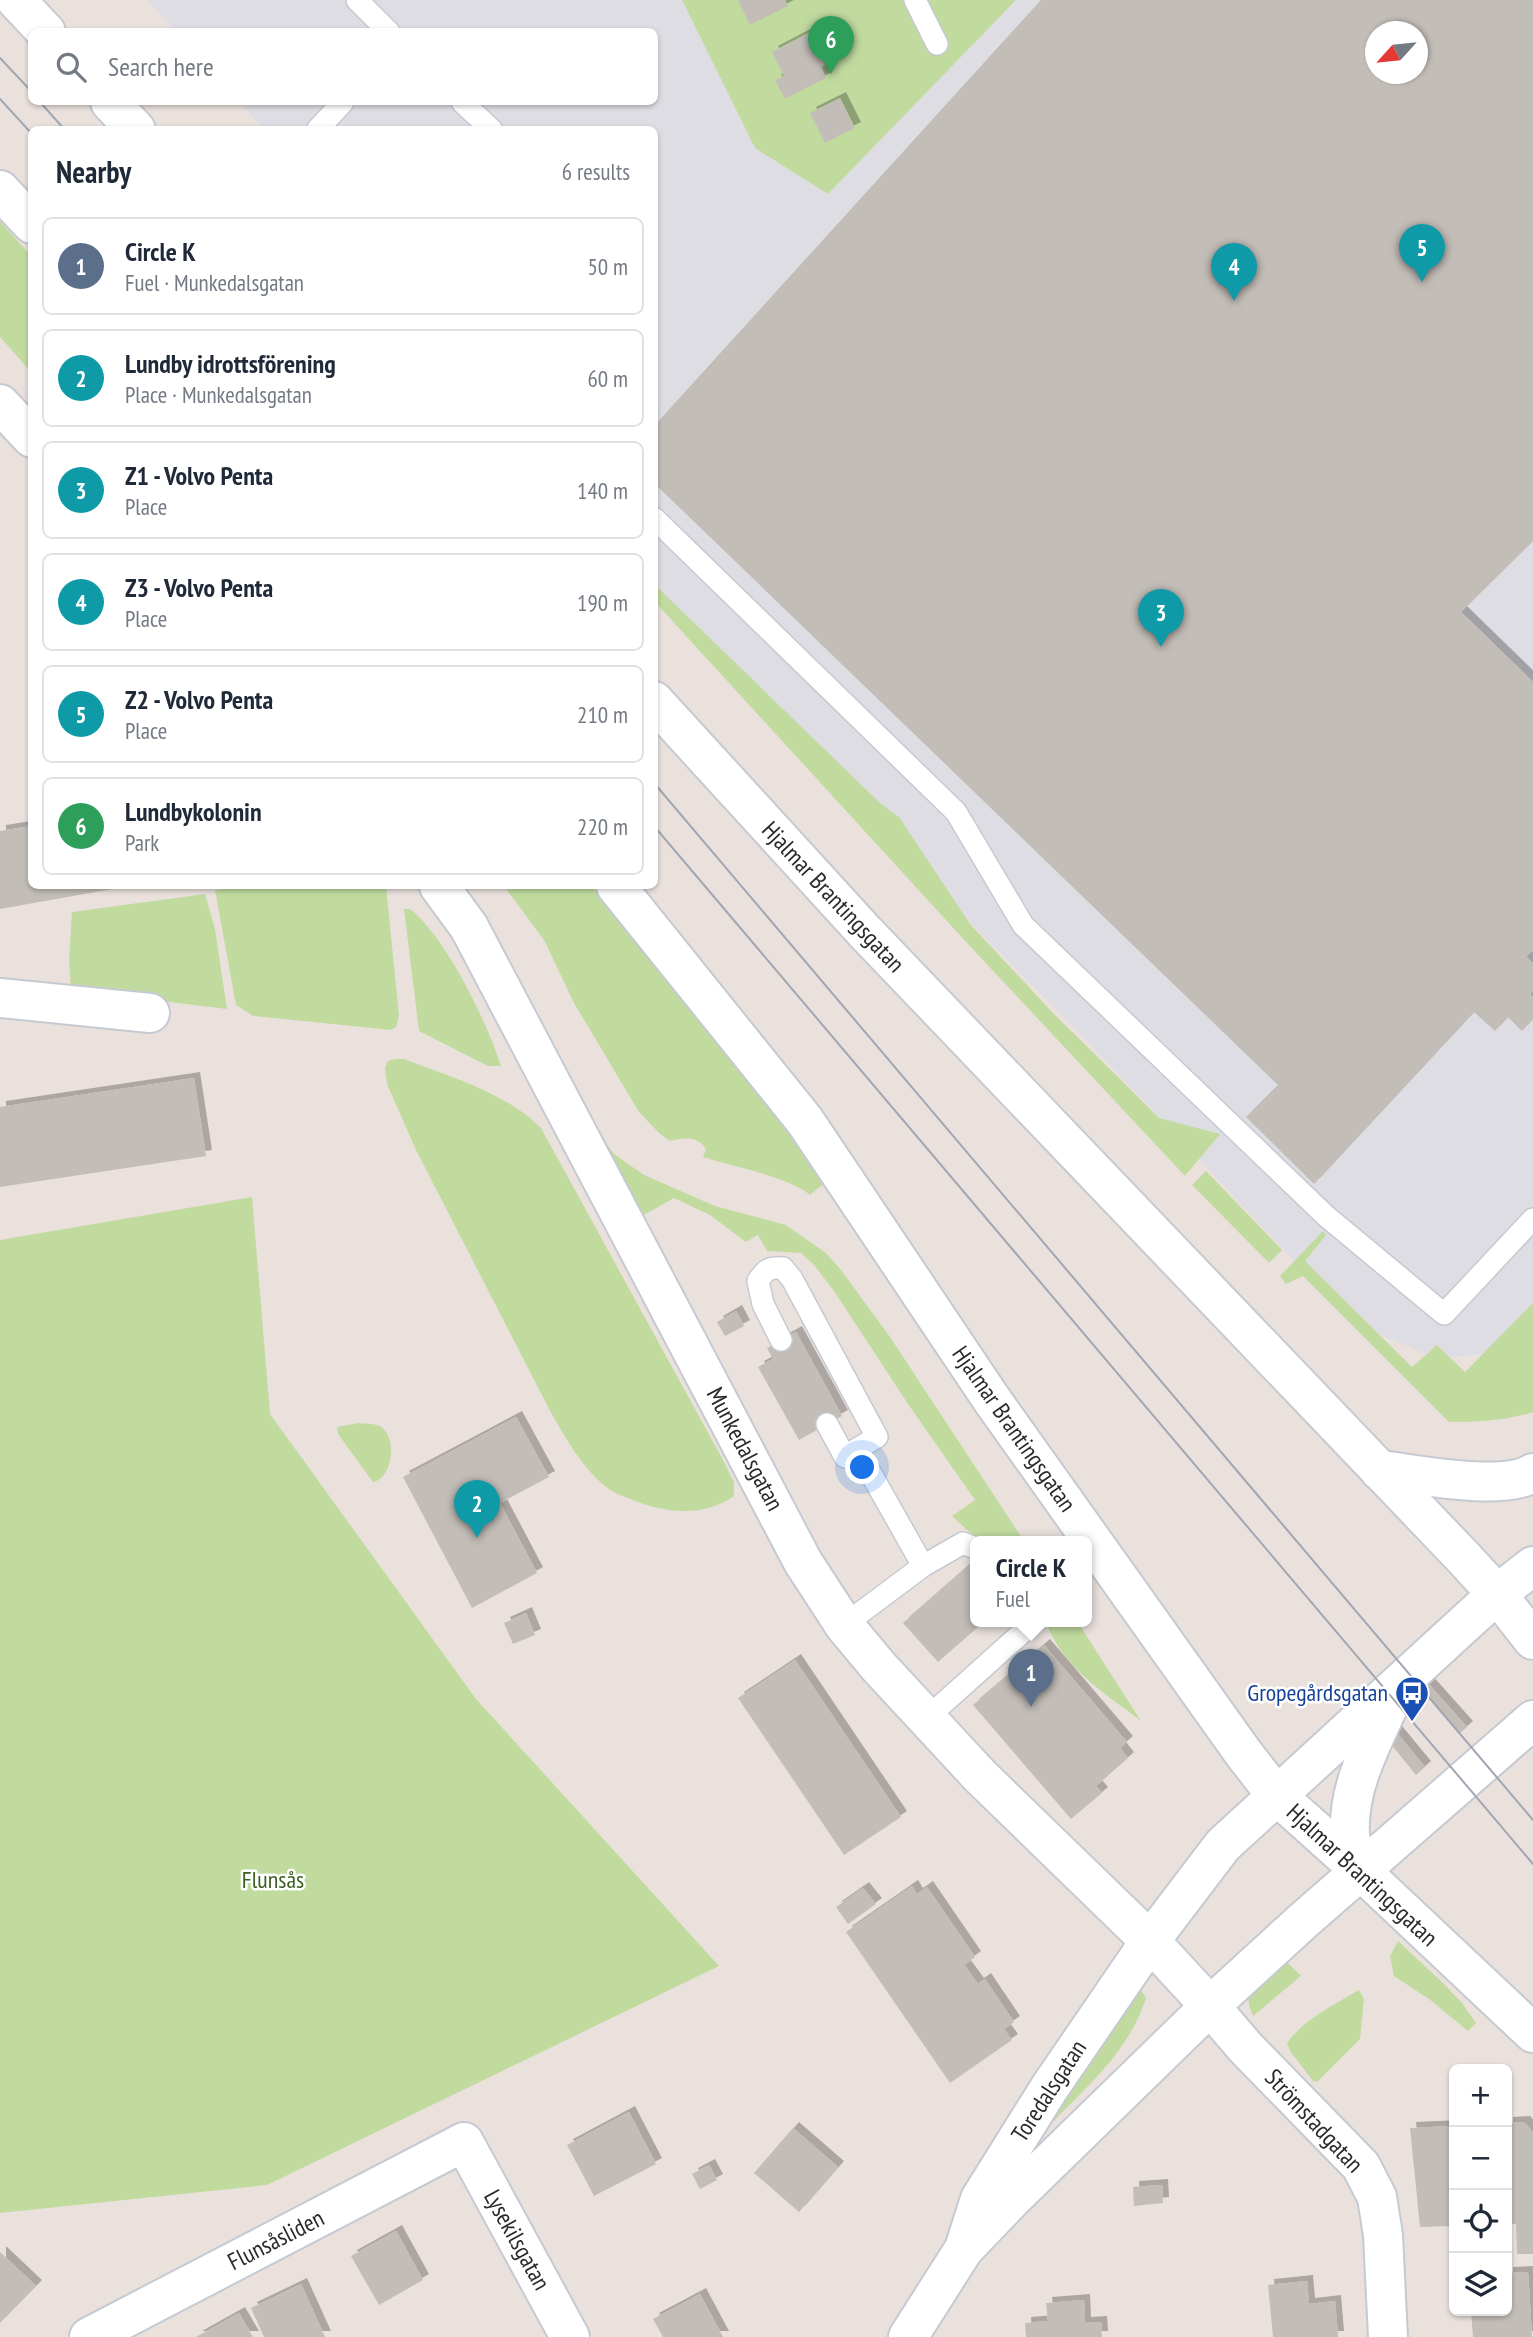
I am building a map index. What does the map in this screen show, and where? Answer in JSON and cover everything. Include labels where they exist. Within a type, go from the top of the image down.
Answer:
[{"type":"street","points":[[16,0],[42,28]]},
{"type":"street","points":[[113,105],[132,126]]},
{"type":"street","points":[[0,190],[28,220]]},
{"type":"street","points":[[0,404],[28,434]]},
{"type":"street","name":"Hjalmar Brantingsgatan","points":[[658,705],[865,932],[1497,1594],[1533,1640]]},
{"type":"street","name":"Munkedalsgatan","points":[[441,889],[469,927],[803,1562],[844,1625],[879,1667],[980,1776],[1150,1941]]},
{"type":"street","name":"Hjalmar Brantingsgatan","points":[[618,889],[805,1121],[992,1400],[1089,1536]]},
{"type":"street","points":[[0,999],[150,1013]]},
{"type":"street","points":[[1378,1470],[1496,1482],[1527,1477],[1533,1473]]},
{"type":"street","name":"Hjalmar Brantingsgatan","points":[[1092,1540],[1276,1795],[1361,1871],[1533,2034]]},
{"type":"street","name":"Toredalsgatan","points":[[964,2249],[980,2199],[1050,2087],[1150,1941],[1223,1845],[1497,1594],[1533,1566]]},
{"type":"street","name":"Toredalsgatan","points":[[1361,1871],[1350,1838],[1350,1807],[1361,1770],[1399,1684]]},
{"type":"street","name":"Toredalsgatan","points":[[908,2337],[964,2249],[1210,2006],[1533,1720]]},
{"type":"street","points":[[1150,1941],[1210,2006]]},
{"type":"street","name":"Strömstadgatan","points":[[1210,2006],[1254,2056],[1361,2166],[1377,2197],[1383,2235],[1388,2337]]},
{"type":"street","name":"Flunsåsliden","points":[[89,2337],[464,2142]]},
{"type":"street","name":"Lysekilsgatan","points":[[464,2142],[570,2337]]},
{"type":"lane","points":[[357,0],[385,28]]},
{"type":"lane","points":[[915,0],[937,44]]},
{"type":"lane","points":[[321,126],[340,105]]},
{"type":"lane","points":[[466,105],[488,126]]},
{"type":"lane","points":[[658,522],[956,812],[1023,925],[1337,1224],[1444,1314],[1533,1219]]},
{"type":"lane","points":[[781,1340],[763,1304],[758,1281],[765,1271],[772,1267],[783,1268],[792,1279],[877,1437],[845,1457],[827,1424]]},
{"type":"lane","points":[[857,1449],[923,1566]]},
{"type":"lane","points":[[844,1625],[923,1566],[963,1543],[970,1546]]},
{"type":"lane","points":[[928,1717],[1028,1627]]},
{"type":"shaded area","points":[[147,0],[682,0],[755,148],[828,194],[1016,0],[1533,0],[1533,1332],[1503,1352],[1436,1358],[1354,1324],[658,593],[658,126],[261,126],[242,105],[658,105],[658,28],[172,28]]},
{"type":"green space","points":[[682,0],[1016,0],[828,194],[755,148]]},
{"type":"green space","points":[[0,221],[28,253],[28,369],[0,337]]},
{"type":"green space","points":[[658,588],[881,804],[899,817],[970,924],[1054,1014],[1159,1118],[1220,1134],[1185,1176],[658,605]]},
{"type":"green space","points":[[386,889],[399,1016],[396,1027],[391,1030],[253,1016],[236,1005],[215,890]]},
{"type":"green space","points":[[506,889],[594,889],[653,959],[826,1182],[810,1195],[774,1177],[703,1157],[706,1149],[699,1141],[670,1141],[659,1133],[639,1112],[574,1003],[544,940]]},
{"type":"green space","points":[[205,894],[215,929],[227,1009],[71,990],[69,959],[72,912]]},
{"type":"green space","points":[[404,909],[410,909],[424,922],[451,959],[476,1004],[501,1066],[488,1066],[419,1031]]},
{"type":"green space","points":[[404,1059],[494,1095],[527,1115],[541,1128],[723,1460],[734,1482],[734,1496],[709,1508],[696,1510],[656,1508],[610,1490],[583,1463],[548,1407],[416,1150],[387,1084],[385,1068],[388,1061]]},
{"type":"green space","points":[[595,1128],[614,1154],[644,1175],[715,1206],[786,1225],[826,1253],[890,1337],[1021,1536],[974,1536],[952,1516],[975,1500],[834,1291],[801,1253],[767,1251],[758,1235],[746,1242],[710,1215],[674,1198],[640,1217]]},
{"type":"green space","points":[[1206,1171],[1282,1250],[1269,1263],[1192,1185]]},
{"type":"green space","name":"Flunsås","points":[[252,1197],[270,1414],[476,1699],[719,1966],[267,2185],[0,2213],[0,1240]]},
{"type":"green space","points":[[1323,1231],[1326,1235],[1305,1261],[1412,1367],[1437,1345],[1465,1372],[1533,1303],[1533,1412],[1491,1420],[1449,1422],[1303,1276],[1286,1284],[1280,1276]]},
{"type":"green space","points":[[358,1423],[380,1426],[389,1439],[389,1465],[380,1479],[373,1482],[338,1434],[337,1427]]},
{"type":"green space","points":[[1048,1627],[1081,1627],[1141,1721],[1086,1678],[1053,1638]]},
{"type":"green space","points":[[1398,1941],[1462,2003],[1476,2023],[1468,2031],[1429,1999],[1394,1976],[1390,1956]]},
{"type":"green space","points":[[1281,1956],[1301,1976],[1253,2016],[1248,1995]]},
{"type":"green space","points":[[1134,1980],[1146,1998],[1129,2034],[1095,2079],[1054,2121],[1046,2122]]},
{"type":"green space","points":[[1359,1990],[1364,1999],[1360,2039],[1317,2082],[1313,2081],[1287,2043],[1311,2020]]},
{"type":"building","points":[[785,0],[788,6],[750,25],[738,1]]},
{"type":"building","points":[[1041,0],[1533,0],[1533,541],[1461,612],[1533,682],[1533,950],[1526,957],[1533,963],[1533,991],[1530,994],[1533,997],[1533,1019],[1522,1031],[1508,1017],[1495,1031],[1474,1012],[1314,1184],[1246,1117],[1278,1085],[658,487],[658,422]]},
{"type":"building","points":[[814,30],[830,62],[821,67],[826,78],[785,99],[775,80],[784,76],[772,52]]},
{"type":"building","points":[[840,98],[855,128],[825,143],[810,113]]},
{"type":"building","points":[[28,827],[28,889],[113,889],[0,909],[0,831]]},
{"type":"building","points":[[194,1078],[206,1156],[0,1187],[0,1107]]},
{"type":"building","points":[[736,1311],[744,1326],[725,1336],[717,1322]]},
{"type":"building","points":[[796,1332],[842,1416],[799,1440],[758,1367],[773,1359],[767,1348]]},
{"type":"building","points":[[516,1417],[549,1477],[500,1503],[537,1573],[472,1608],[403,1477]]},
{"type":"building","points":[[970,1564],[970,1627],[978,1627],[938,1662],[903,1623]]},
{"type":"building","points":[[526,1613],[535,1635],[513,1644],[504,1623]]},
{"type":"building","points":[[1044,1645],[1127,1742],[1120,1748],[1128,1758],[1096,1786],[1102,1793],[1071,1819],[973,1705]]},
{"type":"building","points":[[795,1660],[901,1817],[844,1855],[738,1698]]},
{"type":"building","points":[[1425,1680],[1467,1727],[1459,1734],[1418,1686]]},
{"type":"building","points":[[1382,1715],[1425,1767],[1416,1775],[1373,1722]]},
{"type":"building","points":[[912,1886],[917,1894],[927,1887],[975,1957],[964,1965],[978,1984],[985,1979],[1014,2022],[1004,2029],[1012,2040],[950,2083],[846,1932]]},
{"type":"building","points":[[863,1888],[876,1904],[848,1924],[836,1907]]},
{"type":"building","points":[[629,2112],[656,2164],[594,2196],[567,2145]]},
{"type":"building","points":[[1524,2122],[1533,2132],[1533,2254],[1517,2254],[1516,2224],[1512,2224],[1512,2123]]},
{"type":"building","points":[[1449,2126],[1449,2226],[1420,2227],[1410,2128]]},
{"type":"building","points":[[793,2128],[838,2167],[799,2212],[754,2173]]},
{"type":"building","points":[[709,2165],[717,2180],[700,2189],[692,2174]]},
{"type":"building","points":[[1162,2185],[1163,2203],[1134,2206],[1133,2187]]},
{"type":"building","points":[[396,2231],[423,2280],[379,2305],[351,2256]]},
{"type":"building","points":[[0,2252],[36,2286],[0,2323]]},
{"type":"building","points":[[1528,2272],[1532,2337],[1473,2337],[1471,2316],[1512,2316],[1512,2273]]},
{"type":"building","points":[[1307,2281],[1309,2304],[1335,2301],[1338,2337],[1273,2337],[1268,2285]]},
{"type":"building","points":[[301,2284],[325,2337],[264,2337],[251,2308]]},
{"type":"building","points":[[700,2294],[723,2337],[663,2337],[653,2319]]},
{"type":"building","points":[[1084,2300],[1085,2323],[1101,2322],[1102,2337],[1026,2337],[1025,2323],[1048,2321],[1046,2303]]},
{"type":"building","points":[[239,2313],[253,2337],[196,2337]]},
{"type":"tram line","points":[[0,58],[28,88]]},
{"type":"tram line","points":[[0,99],[28,130]]},
{"type":"tram line","points":[[43,105],[61,126]]},
{"type":"tram line","points":[[658,788],[1533,1820]]},
{"type":"tram line","points":[[658,831],[1533,1864]]},
{"type":"place","name":"Lundbykolonin","points":[[831,74]]},
{"type":"place","name":"Z2 - Volvo Penta","points":[[1422,282]]},
{"type":"place","name":"Z3 - Volvo Penta","points":[[1234,301]]},
{"type":"place","name":"Z1 - Volvo Penta","points":[[1161,647]]},
{"type":"place","name":"Lundby idrottsförening","points":[[477,1538]]},
{"type":"place","name":"Circle K","points":[[1031,1707]]},
{"type":"place","name":"Gropegårdsgatan","points":[[1412,1723]]}]
